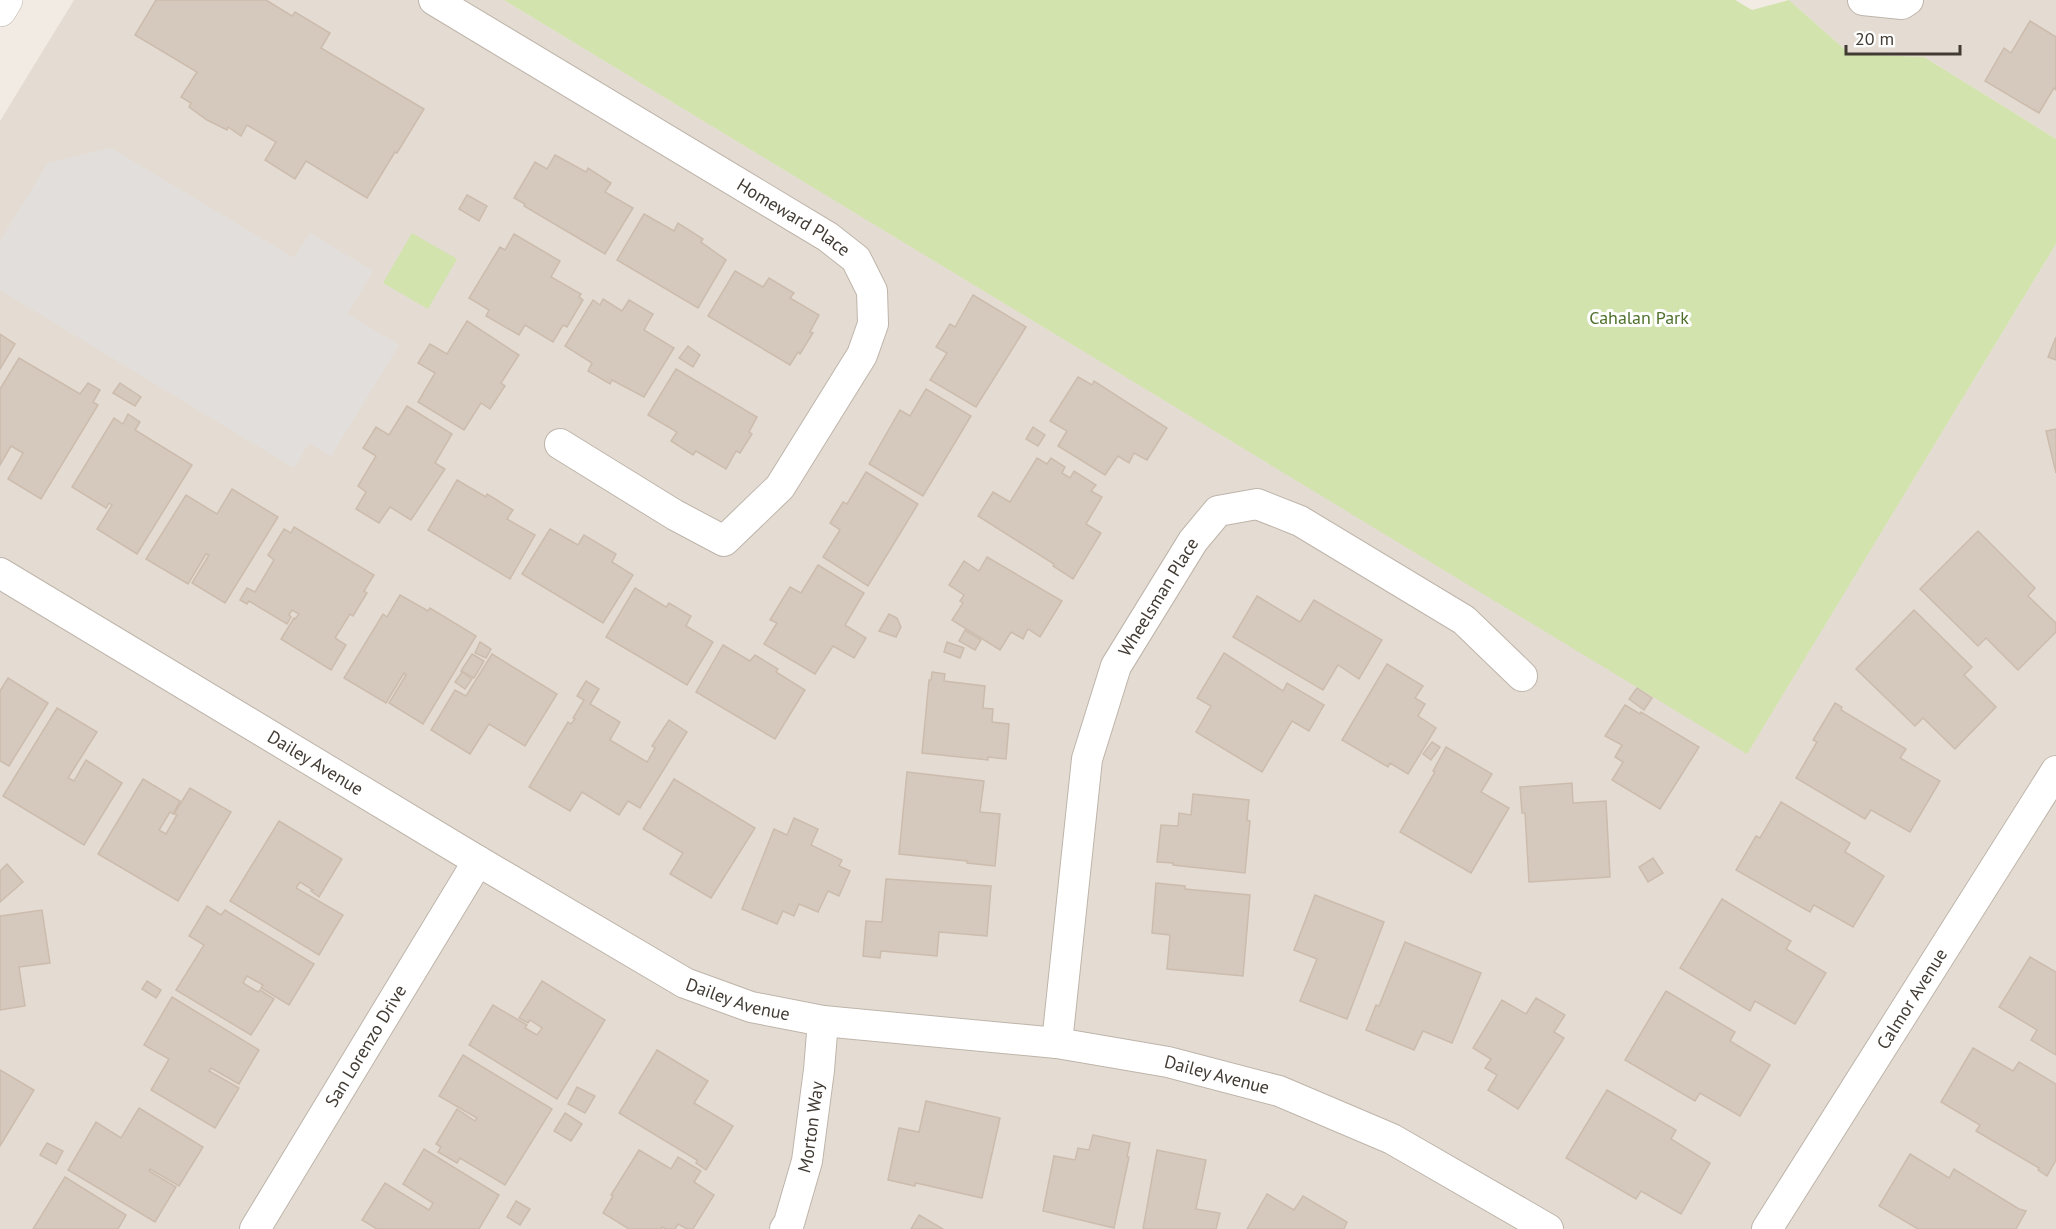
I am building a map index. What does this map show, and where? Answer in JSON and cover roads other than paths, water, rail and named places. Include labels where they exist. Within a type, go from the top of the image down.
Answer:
[{"type":"street","points":[[0,10],[6,0]]},
{"type":"street","name":"Homeward Place","points":[[434,0],[828,237],[856,259],[872,291],[873,324],[862,355],[780,487],[724,541],[675,515],[560,444]]},
{"type":"street","points":[[1863,0],[1905,2]]},
{"type":"street","name":"Wheelsman Place","points":[[1057,1043],[1087,759],[1116,666],[1193,541],[1218,511],[1257,504],[1300,521],[1464,620],[1522,676]]},
{"type":"street","name":"Dailey Avenue","points":[[0,573],[685,983],[751,1007],[823,1021],[1057,1043],[1168,1062],[1279,1091],[1392,1139],[1548,1229]]},
{"type":"street","name":"Calmor Avenue","points":[[1767,1229],[2056,771]]},
{"type":"street","name":"San Lorenzo Drive","points":[[255,1229],[478,861]]},
{"type":"street","name":"Morton Way","points":[[785,1229],[789,1223],[807,1161],[823,1021]]},
{"type":"park label","name":"Cahalan Park","points":[[1639,318]]}]
